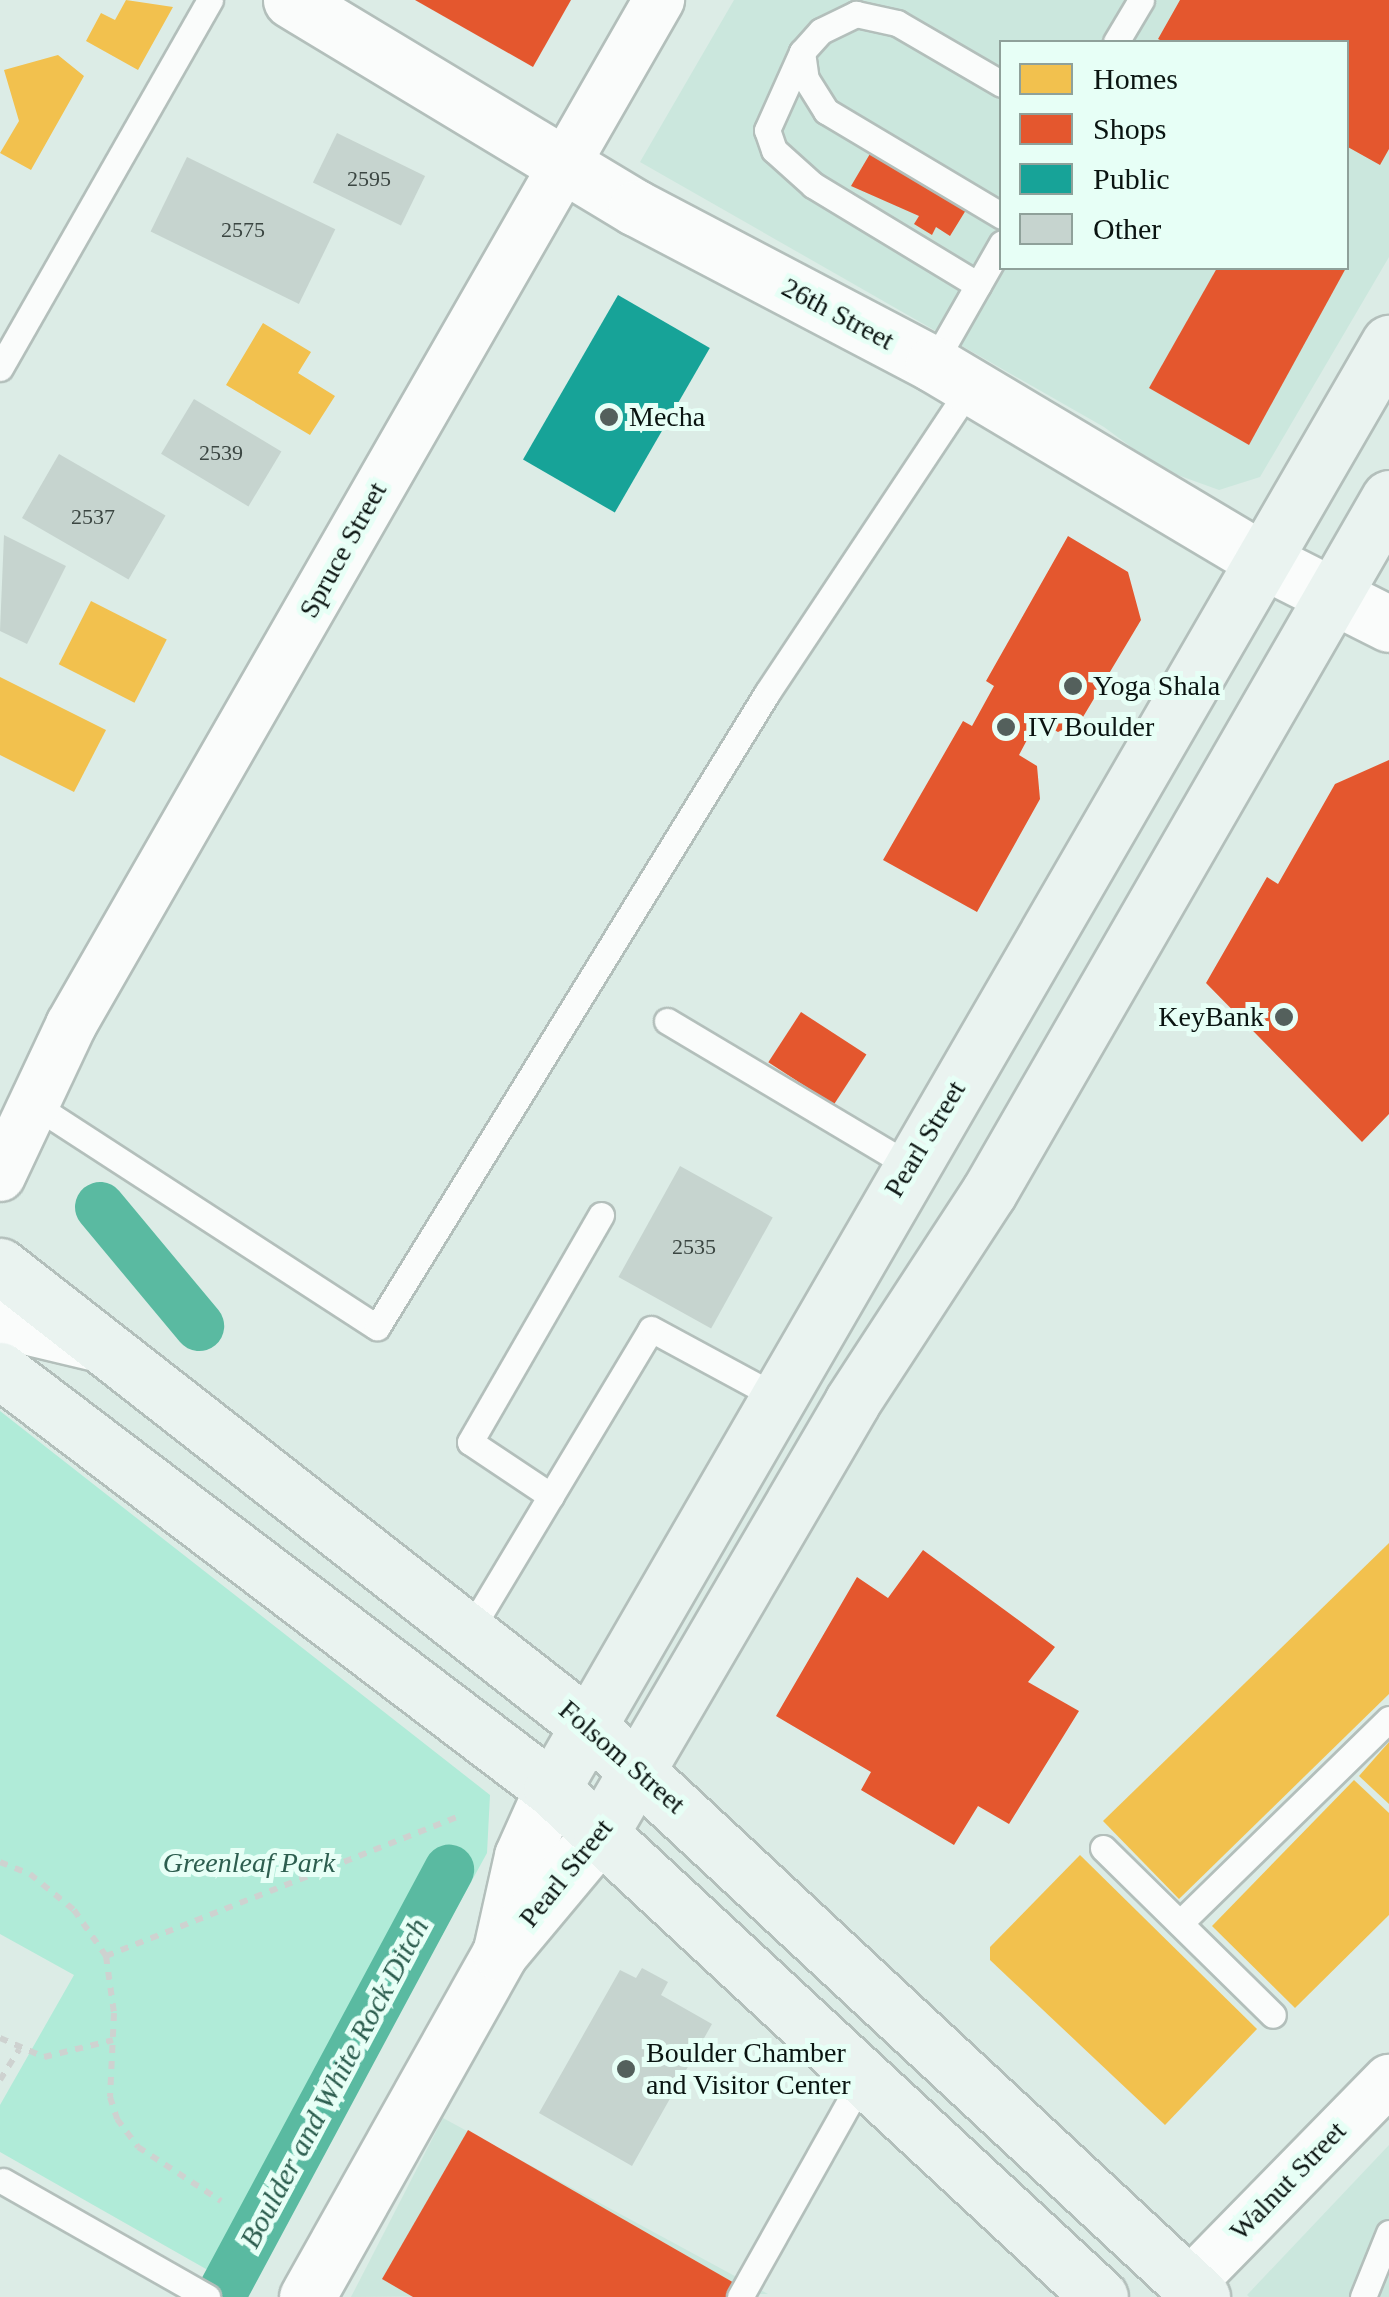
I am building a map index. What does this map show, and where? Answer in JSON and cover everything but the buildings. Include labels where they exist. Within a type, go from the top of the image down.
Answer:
[{"type":"main road","name":"Pearl Street","points":[[552,1789],[775,1396],[1389,343]]},
{"type":"main road","name":"Pearl Street","points":[[601,1832],[641,1773],[852,1402],[989,1192],[1336,597],[1389,498]]},
{"type":"main road","points":[[904,1324],[890,1309],[892,1244],[976,1095],[997,1018]]},
{"type":"main road","name":"Folsom Street","points":[[0,1266],[587,1725],[1196,2290]]},
{"type":"main road","points":[[3,1375],[552,1789],[1100,2297]]},
{"type":"street","name":"26th Street","points":[[290,0],[566,165],[951,375],[1262,560],[1389,624]]},
{"type":"street","name":"Spruce Street","points":[[0,1176],[17,1111],[71,1025],[659,0]]},
{"type":"street","points":[[0,1323],[104,1348]]},
{"type":"street","name":"Pearl Street","points":[[500,1952],[522,1856],[552,1789]]},
{"type":"street","name":"Pearl Street","points":[[307,2297],[500,1952],[601,1832]]},
{"type":"street","name":"Walnut Street","points":[[1196,2290],[1389,2080]]},
{"type":"lane","points":[[0,368],[210,0]]},
{"type":"lane","points":[[1117,40],[1141,0]]},
{"type":"lane","points":[[978,285],[813,185],[774,150],[770,112],[802,52],[838,19],[872,15],[999,82]]},
{"type":"lane","points":[[802,52],[806,78],[826,111],[999,214]]},
{"type":"lane","points":[[17,1111],[377,1327],[767,693],[951,375],[978,285],[999,248]]},
{"type":"lane","points":[[667,1022],[909,1165]]},
{"type":"lane","points":[[551,1496],[470,1442],[601,1215]]},
{"type":"lane","points":[[469,1632],[651,1329],[775,1396]]},
{"type":"lane","points":[[1180,1924],[1389,1719]]},
{"type":"lane","points":[[1102,1848],[1273,2014]]},
{"type":"lane","points":[[740,2297],[862,2080]]},
{"type":"lane","points":[[2,2181],[201,2294]]},
{"type":"lane","points":[[1363,2297],[1389,2233]]},
{"type":"path","points":[[106,1956],[462,1815]]},
{"type":"path","points":[[0,1862],[30,1874],[74,1910],[106,1956],[113,2040],[110,2097],[116,2119],[138,2147],[221,2201]]},
{"type":"path","points":[[0,2038],[44,2058],[113,2040]]},
{"type":"path","points":[[0,2080],[19,2049]]},
{"type":"shaded area","points":[[734,0],[1389,0],[1389,257],[1260,477],[1219,490],[1161,469],[1104,427],[640,162]]},
{"type":"shaded area","points":[[443,2118],[768,2294],[351,2297]]},
{"type":"shaded area","points":[[1389,2145],[1389,2297],[1249,2297],[1247,2295]]},
{"type":"green space","name":"Greenleaf Park","points":[[0,1411],[490,1795],[487,1853],[270,2248],[245,2271],[206,2269],[0,2152],[0,2105],[74,1975],[0,1934]]},
{"type":"waterway","name":"Boulder and White Rock Ditch","points":[[100,1207],[199,1326]]},
{"type":"waterway","name":"Boulder and White Rock Ditch","points":[[220,2297],[449,1870]]},
{"type":"place","name":"Mecha","points":[[609,417]]},
{"type":"place","name":"Yoga Shala","points":[[1073,686]]},
{"type":"place","name":"IV Boulder","points":[[1006,727]]},
{"type":"place","name":"KeyBank","points":[[1284,1017]]},
{"type":"place","name":"Boulder Chamber and Visitor Center","points":[[626,2069]]}]
